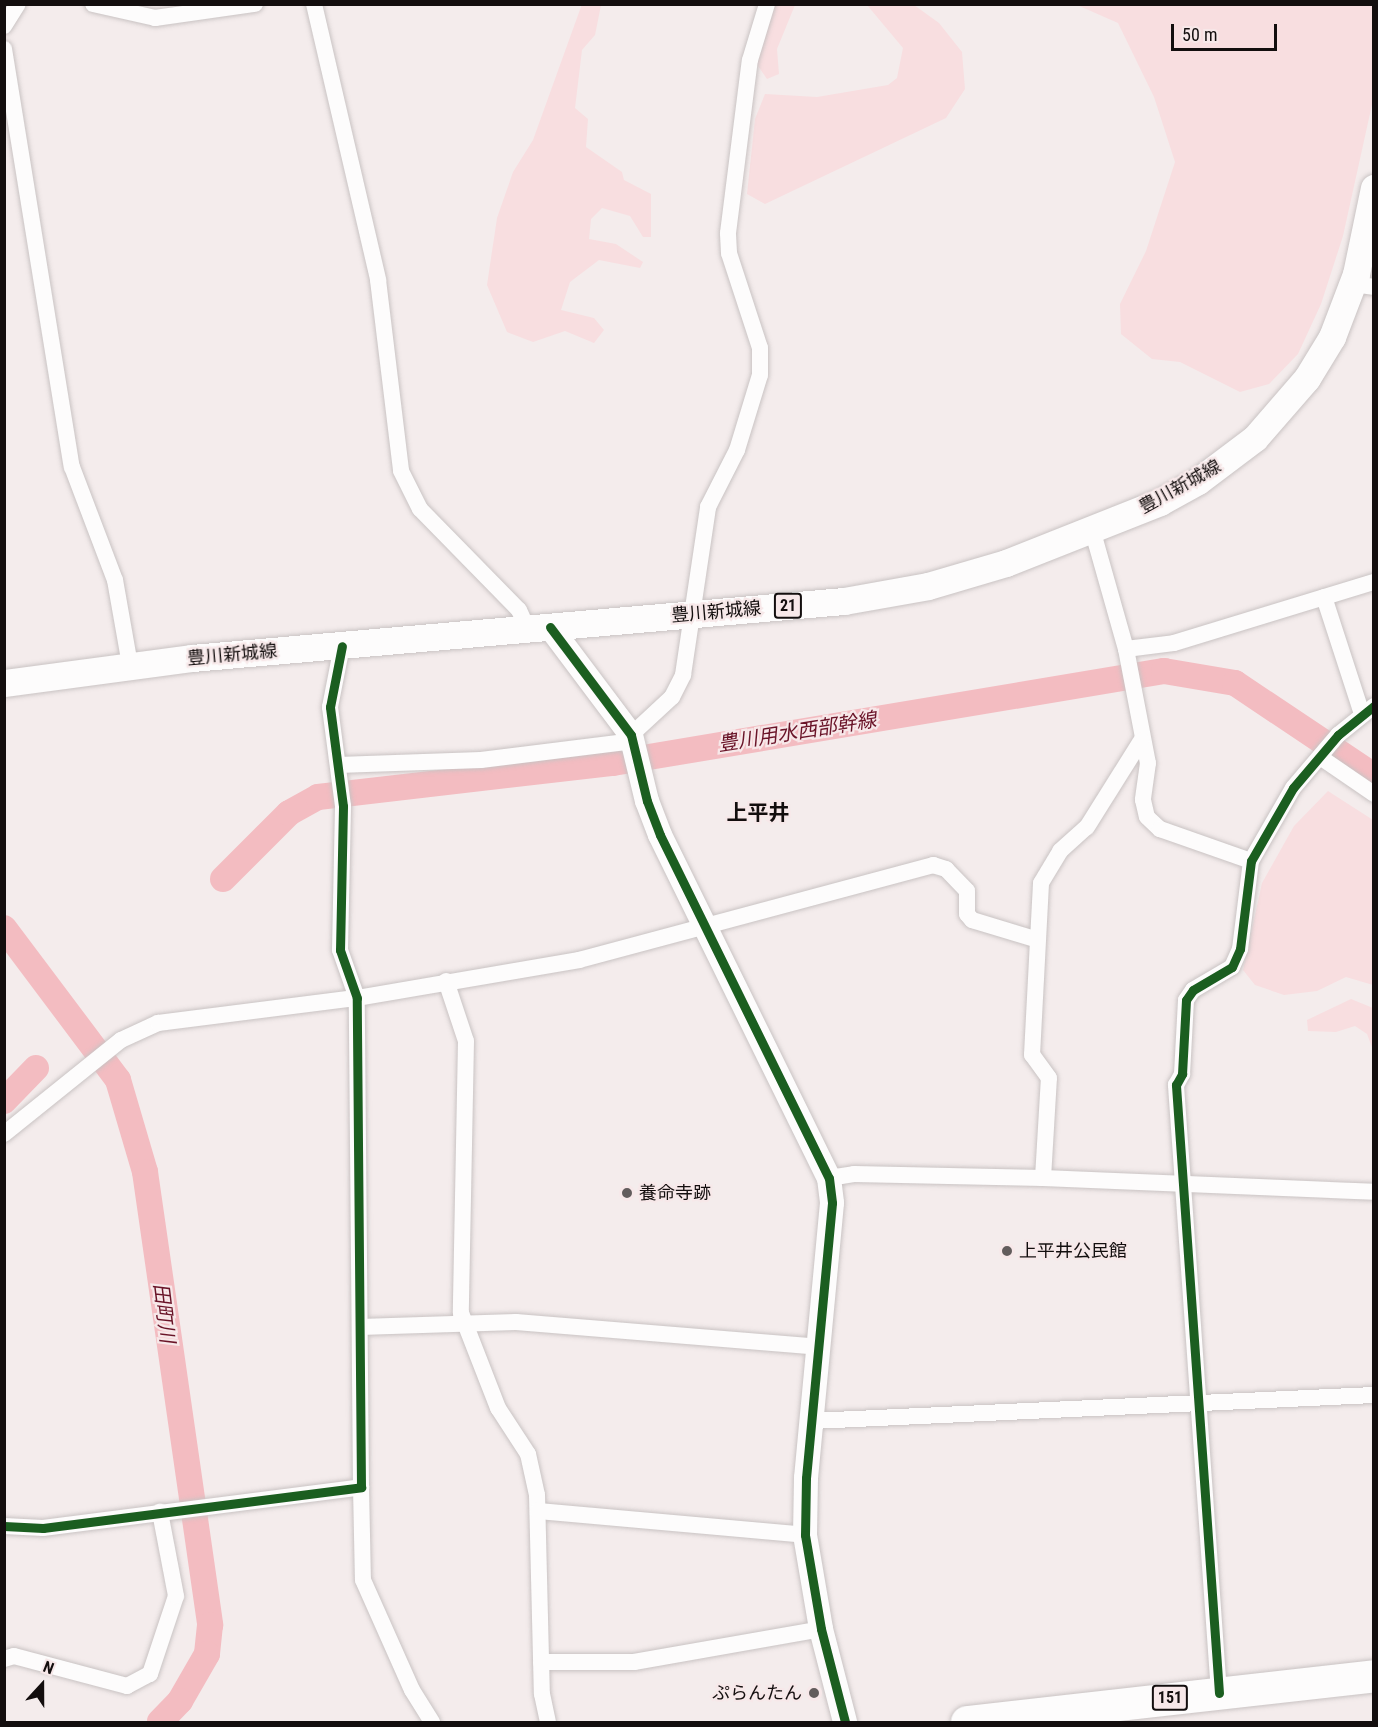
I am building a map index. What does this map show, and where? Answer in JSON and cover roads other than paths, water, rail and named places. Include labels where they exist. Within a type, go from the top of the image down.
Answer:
[{"type":"highway","name":"151","points":[[967,1722],[1374,1676]]},
{"type":"main road","name":"豊川新城線","points":[[4,683],[130,665],[844,601],[928,586],[1006,563],[1092,529],[1198,481],[1256,438],[1307,378],[1363,286],[1374,188]]},
{"type":"street","points":[[4,26],[18,4]]},
{"type":"street","points":[[93,4],[155,18],[255,4]]},
{"type":"street","points":[[314,4],[378,280],[400,471],[420,509],[539,628],[635,748],[656,824],[829,1178],[832,1203],[818,1347],[805,1535],[821,1629],[845,1722]]},
{"type":"street","points":[[339,770],[635,748],[672,697],[684,675],[695,613],[708,507],[737,450],[760,375],[760,348],[729,253],[728,233],[750,60],[767,4]]},
{"type":"street","points":[[4,49],[72,467],[115,580],[130,665]]},
{"type":"street","points":[[1092,529],[1126,656],[1141,741],[1148,763],[1143,800],[1148,817],[1160,829],[1251,861]]},
{"type":"street","points":[[1126,656],[1374,582]]},
{"type":"street","points":[[1219,1693],[1181,1182],[1176,1085],[1182,1074],[1186,1000],[1193,990],[1232,967],[1240,949],[1251,861],[1293,788],[1338,735],[1368,710],[1324,597]]},
{"type":"street","points":[[342,646],[330,707],[342,800],[340,950],[357,998],[363,1580],[412,1690],[432,1722]]},
{"type":"street","points":[[1043,1178],[1049,1078],[1032,1055],[1035,939],[1041,883],[1060,851],[1087,827],[1141,741]]},
{"type":"street","points":[[1322,754],[1374,794]]},
{"type":"street","points":[[4,1134],[135,1031],[158,1023],[357,998],[579,960],[933,865],[946,869],[967,891],[967,914],[972,920],[1035,939]]},
{"type":"street","points":[[446,981],[466,1041],[463,1324],[498,1408],[528,1454],[538,1511],[541,1662],[548,1722]]},
{"type":"street","points":[[829,1178],[854,1174],[1043,1178],[1181,1182],[1374,1192]]},
{"type":"street","points":[[360,1327],[516,1322],[818,1347]]},
{"type":"street","points":[[812,1421],[1198,1401],[1374,1395]]},
{"type":"street","points":[[4,1526],[43,1528],[205,1505],[361,1487]]},
{"type":"street","points":[[4,1659],[14,1656],[127,1686],[150,1674],[176,1596],[168,1511]]},
{"type":"street","points":[[538,1511],[805,1535]]},
{"type":"street","points":[[541,1662],[634,1662],[821,1629]]},
{"type":"waterway","name":"豊川用水西部幹線","points":[[223,879],[289,813],[318,797],[613,763],[1164,671],[1235,683],[1374,776]]},
{"type":"waterway","name":"田町川","points":[[4,928],[118,1080],[145,1172],[210,1625],[207,1654],[180,1701],[160,1722]]},
{"type":"waterway","name":"豊川用水西部幹線","points":[[4,1101],[36,1068]]},
{"type":"place","name":"養命寺跡","points":[[627,1193]]},
{"type":"place","name":"上平井公民館","points":[[1007,1251]]},
{"type":"place","name":"ぷらんたん","points":[[814,1693]]},
{"type":"district","name":"上平井","points":[[758,813]]}]
